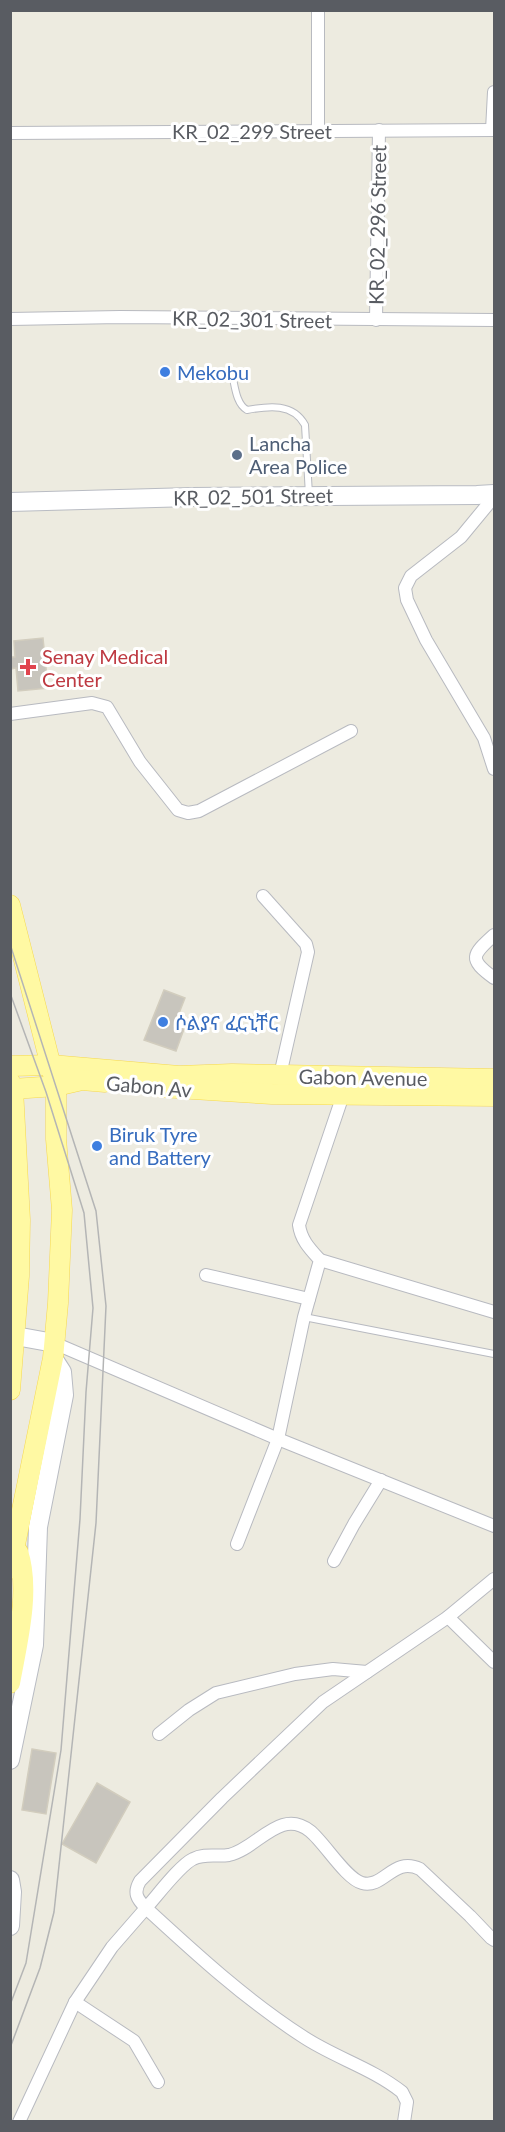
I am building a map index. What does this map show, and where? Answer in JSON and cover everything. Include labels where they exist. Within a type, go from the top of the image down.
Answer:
[{"type":"main road","points":[[10,905],[19,973],[56,1086],[56,1139],[62,1210],[58,1303],[53,1350],[10,1569]]},
{"type":"main road","name":"Gabon Av","points":[[10,1066],[51,1065],[179,1076],[232,1074]]},
{"type":"main road","name":"Gabon Avenue","points":[[232,1074],[495,1079]]},
{"type":"main road","name":"Gabon Av","points":[[12,1085],[56,1086],[82,1080],[196,1090],[286,1094]]},
{"type":"main road","points":[[10,1390],[19,1275],[20,1220],[12,1085]]},
{"type":"main road","name":"Gabon Avenue","points":[[286,1094],[495,1096]]},
{"type":"main road","points":[[10,1683],[21,1617],[23,1567],[15,1544]]},
{"type":"street","points":[[318,10],[318,131]]},
{"type":"street","points":[[493,130],[495,92]]},
{"type":"street","name":"KR_02_296 Street","points":[[376,320],[379,130]]},
{"type":"street","name":"KR_02_299 Street","points":[[10,133],[493,130]]},
{"type":"street","name":"KR_02_301 Street","points":[[10,319],[120,317],[495,320]]},
{"type":"street","points":[[495,495],[461,537],[411,576],[405,588],[407,600],[426,640],[484,738],[495,769]]},
{"type":"street","name":"KR_02_501 Street","points":[[10,502],[192,497],[495,495]]},
{"type":"street","points":[[10,714],[92,703],[107,706],[140,762],[178,810],[188,813],[199,811],[351,731]]},
{"type":"street","points":[[263,896],[306,944],[308,952],[280,1075]]},
{"type":"street","points":[[495,935],[478,950],[475,957],[482,969],[495,978]]},
{"type":"street","points":[[343,1095],[299,1225],[304,1242],[320,1260],[495,1312]]},
{"type":"street","points":[[237,1544],[278,1439],[304,1317],[320,1260]]},
{"type":"street","points":[[206,1275],[309,1299]]},
{"type":"street","points":[[13,1335],[495,1526]]},
{"type":"street","points":[[10,1760],[34,1645],[38,1527],[64,1395],[62,1372],[53,1350]]},
{"type":"street","points":[[334,1561],[381,1480]]},
{"type":"street","points":[[404,2121],[406,2102],[402,2092],[395,2086],[304,2038],[263,2009],[206,1963],[146,1908],[137,1899],[136,1888],[222,1798],[323,1702],[448,1617],[495,1579]]},
{"type":"street","points":[[448,1617],[495,1662]]},
{"type":"street","points":[[159,1734],[189,1710],[216,1693],[295,1674],[333,1669],[367,1672]]},
{"type":"street","points":[[19,2121],[75,2002],[111,1947],[192,1859],[205,1855],[229,1855],[245,1848],[274,1827],[298,1824],[311,1831],[350,1875],[362,1883],[375,1882],[397,1868],[411,1865],[420,1869],[495,1940]]},
{"type":"street","points":[[10,1880],[12,1892],[10,1926]]},
{"type":"street","points":[[75,2002],[134,2041],[158,2082]]},
{"type":"lane","points":[[232,374],[239,403],[243,408],[247,410],[276,407],[295,412],[301,417],[306,425],[309,496]]},
{"type":"lane","points":[[304,1317],[495,1354]]},
{"type":"building","points":[[43,638],[48,688],[18,691],[16,668],[10,669],[10,657],[15,657],[14,641]]},
{"type":"building","name":"ሶልያና ፈርኒቸር","points":[[164,990],[185,998],[174,1026],[184,1029],[176,1051],[144,1040]]},
{"type":"building","points":[[32,1749],[56,1753],[46,1814],[22,1810]]},
{"type":"building","points":[[97,1783],[130,1802],[96,1863],[62,1844]]},
{"type":"tram line","points":[[10,944],[96,1211],[106,1306],[96,1523],[54,1912],[40,1968],[10,2048]]},
{"type":"tram line","points":[[10,993],[46,1092],[84,1213],[93,1308],[86,1392],[80,1519],[61,1750],[26,1963],[10,2005]]},
{"type":"place","name":"Mekobu","points":[[165,372]]},
{"type":"place","name":"Lancha Area Police","points":[[237,455]]},
{"type":"place","name":"Senay Medical Center","points":[[28,667]]},
{"type":"place","name":"ሶልያና ፈርኒቸር","points":[[163,1022]]},
{"type":"place","name":"Biruk Tyre and Battery","points":[[97,1146]]}]
